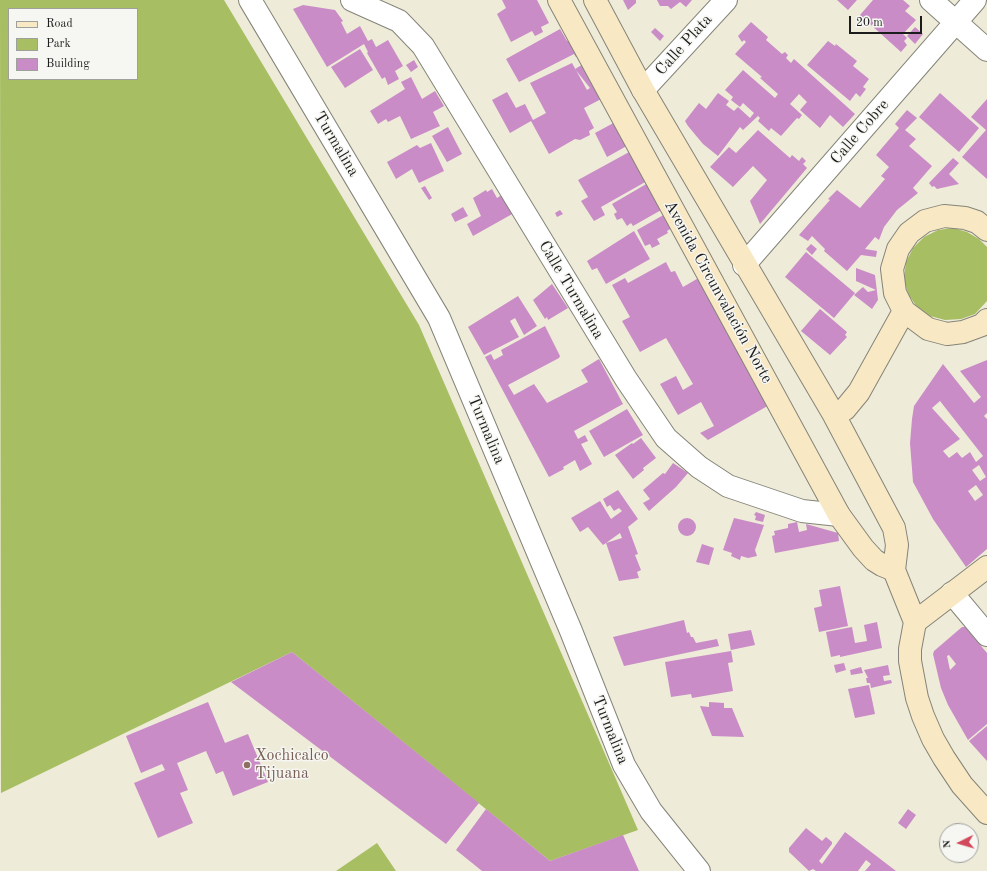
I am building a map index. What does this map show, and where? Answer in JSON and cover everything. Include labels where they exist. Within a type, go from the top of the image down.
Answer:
[{"type":"street","name":"Turmalina","points":[[250,0],[439,318],[571,631],[624,765],[651,811],[699,871]]},
{"type":"street","name":"Calle Turmalina","points":[[352,0],[399,22],[423,46],[626,379],[666,438],[694,463],[728,486],[802,511],[839,515]]},
{"type":"street","name":"Avenida Circunvalación Norte","points":[[559,0],[839,515],[863,548],[874,560],[894,570]]},
{"type":"street","points":[[595,0],[643,90],[744,265],[834,415],[894,528],[897,545],[894,570],[915,622],[910,649],[910,661],[917,698],[933,739],[944,758],[962,785],[987,813]]},
{"type":"street","name":"Calle Plata","points":[[643,90],[726,0]]},
{"type":"street","points":[[931,0],[987,50]]},
{"type":"street","name":"Calle Cobre","points":[[744,265],[975,0]]},
{"type":"street","points":[[987,230],[977,222],[965,218],[944,216],[925,221],[908,233],[898,249],[892,268],[895,294],[904,311],[928,329],[948,334],[963,332],[982,325],[987,320]]},
{"type":"street","points":[[834,415],[845,409],[859,392],[904,311]]},
{"type":"street","points":[[915,622],[987,567]]},
{"type":"street","points":[[952,593],[987,635]]},
{"type":"green space","points":[[0,0],[224,0],[419,325],[638,830],[550,861],[292,652],[1,793]]},
{"type":"green space","points":[[953,228],[967,232],[979,239],[987,247],[987,301],[975,314],[961,319],[945,320],[930,316],[917,307],[908,294],[904,278],[906,262],[913,248],[924,237],[938,230]]},
{"type":"green space","points":[[377,843],[396,871],[336,871]]},
{"type":"building","points":[[502,0],[537,0],[549,23],[541,27],[543,32],[535,36],[532,31],[511,42],[497,14],[506,8]]},
{"type":"building","points":[[623,0],[636,0],[636,3],[628,10]]},
{"type":"building","points":[[657,0],[692,0],[686,7],[680,2],[671,9],[668,6],[660,6]]},
{"type":"building","points":[[837,0],[857,0],[848,10]]},
{"type":"building","points":[[873,0],[903,0],[910,6],[905,11],[916,20],[903,34],[907,38],[904,41],[907,45],[901,52],[860,15]]},
{"type":"building","points":[[303,5],[335,10],[343,21],[341,22],[347,34],[360,26],[368,41],[372,39],[376,47],[388,40],[403,66],[395,71],[399,79],[388,85],[385,77],[382,79],[367,53],[368,52],[364,44],[327,67],[293,9]]},
{"type":"building","points":[[751,22],[768,37],[766,40],[782,54],[785,52],[788,55],[786,58],[791,63],[794,59],[855,114],[843,127],[830,115],[820,128],[800,110],[807,102],[799,94],[790,104],[802,115],[799,119],[797,118],[781,136],[771,128],[769,131],[758,121],[760,118],[758,116],[743,130],[740,127],[718,156],[703,144],[685,121],[699,103],[706,109],[718,93],[729,101],[726,105],[734,111],[738,107],[750,118],[754,113],[743,103],[740,107],[731,100],[733,97],[725,90],[743,70],[775,98],[778,94],[760,78],[762,77],[735,54],[746,42],[744,40],[742,42],[738,36]]},
{"type":"building","points":[[915,27],[923,34],[915,44],[907,36]]},
{"type":"building","points":[[655,28],[664,36],[660,41],[651,32]]},
{"type":"building","points":[[560,29],[579,56],[576,57],[574,54],[519,82],[506,59]]},
{"type":"building","points":[[828,41],[835,46],[836,44],[857,61],[853,66],[869,79],[863,87],[866,89],[860,97],[856,93],[850,101],[807,65]]},
{"type":"building","points":[[360,49],[373,70],[345,88],[331,67]]},
{"type":"building","points":[[414,60],[418,67],[411,72],[406,65]]},
{"type":"building","points":[[572,63],[575,69],[585,63],[607,96],[584,108],[594,128],[589,131],[590,135],[580,140],[575,139],[549,154],[531,121],[510,133],[492,100],[507,92],[516,108],[525,104],[533,120],[546,113],[530,83]],"holes":[[[576,70],[590,88],[587,90]]]},
{"type":"building","points":[[411,77],[422,99],[435,91],[444,106],[433,112],[440,126],[411,139],[400,116],[388,122],[386,119],[378,124],[370,111],[405,89],[401,82]]},
{"type":"building","points":[[940,93],[979,128],[959,152],[919,117]]},
{"type":"building","points":[[987,99],[987,179],[962,157],[986,130],[971,117]]},
{"type":"building","points":[[907,110],[917,118],[905,130],[916,139],[909,146],[932,166],[913,188],[918,193],[897,210],[884,227],[879,240],[875,237],[865,249],[877,251],[876,257],[861,255],[847,271],[824,251],[825,249],[812,236],[808,241],[799,235],[837,190],[860,208],[885,179],[881,176],[889,167],[876,155],[899,128],[895,124]]},
{"type":"building","points":[[619,120],[632,143],[607,157],[595,133]]},
{"type":"building","points":[[448,127],[462,154],[447,162],[432,136]]},
{"type":"building","points":[[758,130],[790,158],[792,155],[799,161],[802,157],[806,161],[803,164],[807,168],[760,224],[750,201],[767,180],[753,166],[733,187],[710,167],[729,147],[736,153]]},
{"type":"building","points":[[431,143],[444,171],[419,183],[412,169],[396,179],[387,162],[417,145],[420,148]]},
{"type":"building","points":[[631,151],[647,181],[601,207],[605,215],[594,221],[581,201],[588,197],[578,180]]},
{"type":"building","points":[[953,158],[959,163],[949,174],[959,184],[937,189],[934,186],[932,187],[929,183]]},
{"type":"building","points":[[648,183],[663,209],[633,226],[631,223],[627,226],[622,218],[617,220],[614,214],[617,212],[612,204]]},
{"type":"building","points":[[425,186],[432,198],[429,200],[421,188]]},
{"type":"building","points":[[492,189],[497,198],[503,194],[514,213],[473,236],[467,224],[481,216],[473,198],[486,190],[487,192]]},
{"type":"building","points":[[463,207],[468,216],[455,222],[451,214]]},
{"type":"building","points":[[560,210],[563,214],[557,217],[555,213]]},
{"type":"building","points":[[667,213],[675,226],[667,231],[668,233],[657,239],[660,244],[652,248],[650,244],[645,246],[637,230]]},
{"type":"building","points":[[634,231],[650,259],[606,284],[597,268],[592,270],[587,261]]},
{"type":"building","points":[[811,244],[817,249],[812,255],[806,249]]},
{"type":"building","points":[[806,252],[855,293],[834,318],[785,277]]},
{"type":"building","points":[[666,262],[671,272],[675,271],[683,287],[702,276],[771,404],[708,440],[700,433],[714,426],[701,402],[678,415],[660,384],[676,376],[683,390],[693,384],[666,338],[640,352],[622,321],[630,317],[612,285],[625,278],[628,283]]},
{"type":"building","points":[[856,268],[875,275],[878,300],[872,309],[854,295],[863,287],[868,292],[876,290],[856,281]]},
{"type":"building","points":[[552,284],[568,308],[548,320],[547,317],[545,319],[533,300]]},
{"type":"building","points":[[518,296],[537,326],[524,335],[515,318],[510,321],[519,337],[484,355],[468,327]]},
{"type":"building","points":[[820,309],[847,332],[845,335],[847,337],[830,355],[801,331]]},
{"type":"building","points":[[545,326],[560,356],[559,358],[508,385],[514,395],[534,384],[547,403],[588,382],[581,370],[599,359],[623,404],[574,431],[578,439],[585,435],[588,441],[581,444],[592,464],[580,471],[575,460],[563,467],[564,469],[549,477],[485,357],[491,354],[494,360],[503,355],[501,350]]},
{"type":"building","points":[[987,360],[987,413],[984,416],[987,419],[987,549],[966,567],[933,519],[913,482],[910,443],[914,406],[943,364],[974,403],[981,397],[960,371]],"holes":[[[940,401],[983,456],[976,462],[970,452],[962,458],[957,452],[949,458],[943,451],[960,439],[932,408]],[[979,465],[986,477],[980,481],[972,470]],[[976,485],[983,495],[975,501],[968,491]]]},
{"type":"building","points":[[627,409],[643,435],[604,457],[589,431]]},
{"type":"building","points":[[641,438],[656,458],[643,468],[644,470],[633,479],[615,455]]},
{"type":"building","points":[[673,463],[688,473],[676,487],[649,511],[643,503],[650,499],[643,490],[663,473],[665,474]]},
{"type":"building","points":[[618,490],[638,519],[628,527],[638,554],[635,555],[641,570],[637,572],[639,578],[619,581],[606,543],[603,545],[588,527],[580,532],[571,518],[600,501],[611,519],[622,511],[619,508],[614,511],[610,505],[607,507],[603,499]],"holes":[[[620,533],[622,538],[606,543]]]},
{"type":"building","points":[[756,512],[765,515],[763,522],[755,520],[756,516],[754,515]]},
{"type":"building","points":[[687,518],[694,520],[696,527],[694,534],[687,536],[680,534],[678,527],[680,520]]},
{"type":"building","points":[[734,518],[764,525],[755,550],[757,556],[748,558],[741,556],[740,560],[731,556],[732,553],[723,550]]},
{"type":"building","points":[[797,522],[799,532],[807,530],[806,524],[838,533],[839,541],[775,553],[772,536],[775,535],[774,531],[788,528],[788,524]]},
{"type":"building","points":[[702,544],[714,548],[709,565],[696,562]]},
{"type":"building","points":[[840,586],[848,626],[819,632],[814,608],[822,606],[819,590]]},
{"type":"building","points":[[684,620],[687,633],[689,632],[696,643],[717,639],[719,646],[624,666],[613,637]]},
{"type":"building","points":[[877,622],[882,648],[840,657],[840,655],[831,657],[826,632],[852,627],[855,643],[867,641],[864,625]]},
{"type":"building","points":[[962,627],[965,627],[987,653],[987,724],[968,740],[948,705],[941,688],[933,654],[934,651]],"holes":[[[949,655],[956,664],[950,670],[947,656]]]},
{"type":"building","points":[[751,630],[755,645],[731,650],[733,662],[728,663],[733,691],[692,698],[691,694],[671,697],[665,662],[731,651],[728,634]]},
{"type":"building","points":[[292,652],[479,803],[446,844],[231,682]]},
{"type":"building","points":[[844,663],[846,670],[836,673],[834,665]]},
{"type":"building","points":[[888,665],[890,675],[883,676],[884,681],[891,680],[892,683],[871,688],[870,683],[867,683],[866,678],[868,678],[864,670]]},
{"type":"building","points":[[861,667],[863,673],[851,675],[850,670]]},
{"type":"building","points":[[869,685],[875,714],[855,718],[848,689]]},
{"type":"building","points":[[208,702],[225,743],[248,734],[268,782],[233,796],[223,771],[216,774],[206,751],[177,763],[188,790],[180,793],[193,823],[158,838],[134,783],[165,770],[162,764],[141,773],[126,736]]},
{"type":"building","points":[[709,702],[724,703],[724,708],[732,708],[744,737],[712,736],[700,706],[709,707]]},
{"type":"building","points":[[987,726],[987,761],[969,741]]},
{"type":"building","points":[[486,809],[550,861],[623,835],[639,871],[482,871],[456,850]]},
{"type":"building","points":[[908,809],[916,815],[906,829],[898,823]]},
{"type":"building","points":[[806,828],[822,841],[826,837],[832,842],[819,861],[822,864],[845,832],[896,871],[865,871],[871,864],[866,860],[858,871],[816,871],[813,869],[809,871],[789,852],[789,848]]},
{"type":"place","name":"Xochicalco Tijuana","points":[[247,765]]}]
